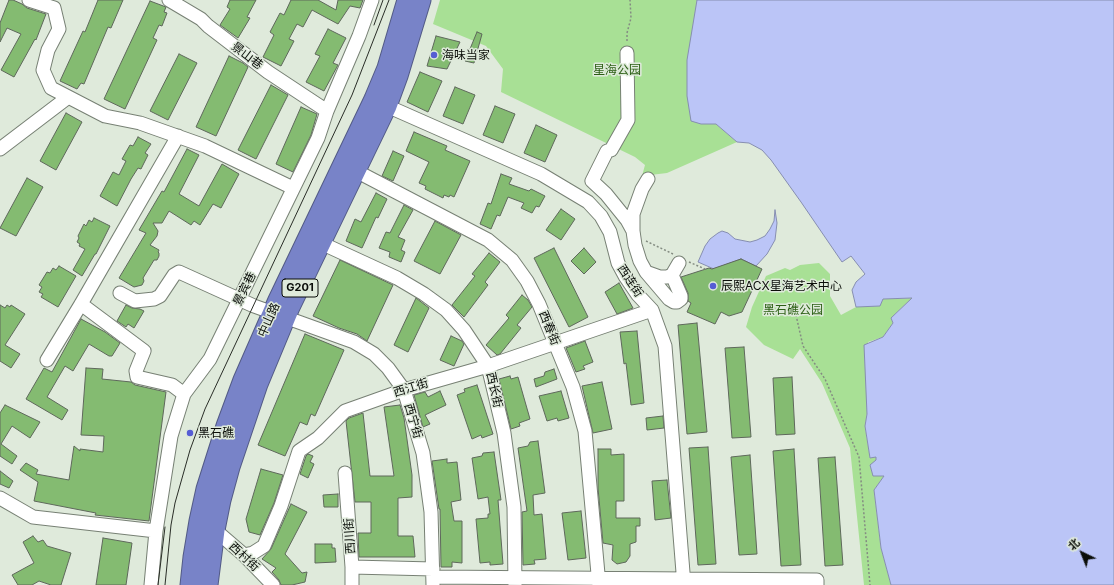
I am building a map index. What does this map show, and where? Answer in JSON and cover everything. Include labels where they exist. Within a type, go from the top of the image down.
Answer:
[{"type":"highway","name":"中山路","points":[[190,585],[198,521],[216,458],[243,380],[321,243],[387,106],[398,76],[410,0]]},
{"type":"highway","name":"中山路","points":[[208,585],[215,530],[230,467],[279,315],[374,100],[387,68],[410,0]]},
{"type":"street","points":[[29,0],[54,8],[59,29],[48,50],[43,70],[51,88],[67,98],[105,116],[140,123],[205,146],[293,188]]},
{"type":"street","name":"景山巷","points":[[169,0],[200,19],[268,72],[327,111]]},
{"type":"street","name":"景宾巷","points":[[151,585],[156,531],[171,436],[184,394],[210,359],[318,138],[327,111],[359,36],[372,0]]},
{"type":"street","points":[[627,53],[628,120],[611,150],[607,151],[592,181],[606,194],[627,220],[633,233]]},
{"type":"street","points":[[0,149],[67,98]]},
{"type":"street","name":"西连街","points":[[387,106],[542,174],[588,202],[601,216],[610,232],[621,270],[638,295],[652,310],[666,346],[684,582]]},
{"type":"street","points":[[47,360],[178,136]]},
{"type":"street","name":"西春街","points":[[356,171],[488,240],[512,260],[527,281],[539,304],[573,387],[585,431],[600,581]]},
{"type":"street","points":[[648,179],[642,189],[633,214],[633,233],[635,245],[643,266],[669,299],[677,302],[681,300],[681,296],[672,275]]},
{"type":"street","name":"西长街","points":[[321,243],[397,278],[424,294],[446,310],[464,330],[488,366],[504,433],[514,507],[515,581]]},
{"type":"street","points":[[621,270],[643,266],[660,277],[667,277],[672,275],[680,260]]},
{"type":"street","name":"西宁街","points":[[120,293],[135,301],[154,299],[160,296],[174,275],[179,272],[240,300],[354,342],[374,354],[388,368],[404,390],[423,453],[431,512],[433,577]]},
{"type":"street","points":[[81,304],[144,351],[136,371],[137,377],[172,385],[184,394]]},
{"type":"street","name":"西江街","points":[[244,555],[253,553],[264,546],[281,506],[299,451],[318,438],[345,411],[404,390],[488,366],[652,310]]},
{"type":"street","name":"西川街","points":[[345,473],[352,567],[433,577],[515,581],[684,582],[818,580],[817,585]]},
{"type":"street","points":[[0,498],[33,517],[156,531]]},
{"type":"street","name":"西村街","points":[[215,530],[244,555],[273,585]]},
{"type":"street","points":[[352,567],[352,585]]},
{"type":"path","points":[[627,53],[627,33],[631,18],[630,0]]},
{"type":"path","points":[[633,233],[680,260],[705,269]]},
{"type":"path","points":[[796,315],[803,346],[825,379],[859,457],[870,585]]},
{"type":"green space","name":"星海公园","points":[[440,0],[697,0],[694,21],[701,124],[716,124],[737,142],[667,173],[642,176],[645,165],[635,157],[501,92],[503,69],[486,46],[433,24]]},
{"type":"green space","name":"黑石礁公园","points":[[819,263],[830,274],[830,296],[841,315],[856,307],[866,306],[882,299],[912,298],[891,318],[893,323],[883,337],[868,342],[867,414],[865,427],[870,458],[876,456],[876,460],[884,476],[874,490],[881,548],[891,585],[864,585],[850,448],[822,383],[800,349],[793,359],[764,345],[746,327],[752,307],[766,276],[785,268],[790,270],[800,265]]},
{"type":"water","points":[[697,0],[1114,0],[1114,585],[891,585],[881,548],[874,490],[884,476],[873,476],[870,465],[876,460],[876,457],[870,458],[865,426],[867,414],[864,345],[883,337],[893,323],[891,318],[912,298],[883,299],[880,306],[856,307],[852,290],[856,282],[865,274],[851,256],[842,262],[771,160],[762,150],[749,143],[737,142],[716,124],[701,124],[691,121],[687,96],[687,60]]},
{"type":"water","points":[[775,210],[777,223],[775,240],[767,254],[756,266],[741,259],[714,269],[698,262],[710,239],[722,231],[728,233],[735,239],[750,242],[765,236],[774,221]]},
{"type":"building","points":[[9,0],[13,0],[27,8],[46,14],[36,40],[35,39],[14,77],[1,70],[21,34],[7,28],[0,42],[0,23]]},
{"type":"building","points":[[98,0],[123,0],[111,28],[108,27],[84,84],[81,83],[77,89],[60,81],[83,31],[85,32]]},
{"type":"building","points":[[230,0],[256,0],[247,17],[250,18],[238,38],[220,25],[230,9],[227,7]]},
{"type":"building","points":[[291,0],[318,0],[336,10],[338,0],[363,0],[360,8],[350,6],[338,24],[312,10],[303,27],[297,24],[289,39],[294,41],[281,66],[263,57],[274,35],[270,32],[280,13],[284,15]]},
{"type":"building","points":[[150,1],[166,7],[164,12],[167,13],[162,26],[159,25],[153,38],[157,40],[125,109],[104,99]]},
{"type":"building","points":[[328,29],[346,38],[333,63],[338,65],[324,91],[306,82],[320,56],[315,54]]},
{"type":"building","points":[[477,32],[482,34],[474,63],[465,61]]},
{"type":"building","points":[[436,36],[460,42],[447,69],[427,66]]},
{"type":"building","points":[[179,54],[197,63],[168,120],[150,111]]},
{"type":"building","points":[[229,56],[248,67],[216,136],[196,127]]},
{"type":"building","points":[[420,72],[442,81],[428,112],[407,102]]},
{"type":"building","points":[[271,85],[288,95],[256,159],[238,150]]},
{"type":"building","points":[[455,87],[475,95],[463,124],[443,116]]},
{"type":"building","points":[[495,106],[515,114],[503,143],[483,135]]},
{"type":"building","points":[[301,107],[317,114],[311,135],[293,172],[276,164]]},
{"type":"building","points":[[66,113],[82,122],[56,170],[40,161]]},
{"type":"building","points":[[536,125],[557,135],[545,162],[524,153]]},
{"type":"building","points":[[414,132],[447,146],[445,150],[470,161],[454,197],[444,195],[443,198],[425,189],[426,186],[419,183],[429,162],[406,151]]},
{"type":"building","points":[[138,137],[151,144],[145,153],[148,155],[141,169],[138,168],[131,179],[117,206],[100,196],[113,172],[119,175],[126,161],[122,159],[130,145],[133,146]]},
{"type":"building","points":[[187,149],[199,155],[179,194],[199,206],[222,164],[239,174],[221,208],[213,204],[200,225],[194,221],[191,225],[169,211],[162,223],[153,223],[158,231],[157,236],[150,245],[159,250],[159,256],[157,260],[154,260],[143,278],[144,281],[142,285],[134,287],[119,278],[146,233],[139,230],[162,191],[164,192]]},
{"type":"building","points":[[393,151],[404,156],[393,181],[382,176]]},
{"type":"building","points":[[501,174],[512,178],[509,184],[529,191],[531,189],[545,196],[539,207],[536,206],[532,213],[521,208],[524,203],[508,197],[500,216],[497,215],[491,229],[480,224],[488,203],[491,204]]},
{"type":"building","points":[[27,178],[43,187],[16,236],[0,228]]},
{"type":"building","points":[[376,193],[387,199],[378,218],[376,217],[362,248],[346,241],[355,219],[361,222]]},
{"type":"building","points":[[404,205],[413,210],[398,237],[405,240],[401,250],[405,252],[401,262],[389,257],[390,252],[379,248],[386,232],[390,233]]},
{"type":"building","points":[[561,209],[575,219],[561,240],[546,230]]},
{"type":"building","points":[[94,218],[110,226],[96,254],[82,276],[73,270],[85,249],[79,246],[80,244],[77,242],[79,238],[78,236],[84,224],[86,226],[89,220],[92,222]]},
{"type":"building","points":[[435,221],[461,235],[440,274],[414,261]]},
{"type":"building","points":[[554,248],[588,317],[569,327],[534,258]]},
{"type":"building","points":[[584,248],[596,262],[584,274],[571,261]]},
{"type":"building","points":[[489,253],[500,262],[485,282],[488,285],[464,317],[452,305],[475,276],[472,274]]},
{"type":"building","name":"辰熙ACX星海艺术中心","points":[[741,259],[762,269],[742,312],[729,316],[721,312],[715,324],[687,312],[691,303],[688,301],[688,293],[681,277],[709,268],[712,269]]},
{"type":"building","points":[[340,260],[393,285],[367,341],[357,334],[339,328],[313,316]]},
{"type":"building","points":[[59,266],[76,276],[58,307],[41,297],[43,294],[39,292],[42,287],[39,285],[47,272],[50,273],[53,268],[56,270]]},
{"type":"building","points":[[619,283],[633,308],[617,314],[605,292]]},
{"type":"building","points":[[522,295],[528,300],[532,307],[517,325],[521,328],[500,354],[497,355],[486,345],[509,318],[506,315]]},
{"type":"building","points":[[416,298],[429,308],[408,352],[394,345]]},
{"type":"building","points":[[0,305],[5,308],[7,305],[10,307],[11,305],[25,314],[5,345],[20,354],[11,368],[0,361]]},
{"type":"building","points":[[126,305],[144,311],[134,328],[128,324],[126,327],[117,321]]},
{"type":"building","points":[[81,319],[105,332],[120,343],[112,356],[109,356],[89,344],[73,371],[65,366],[47,397],[68,410],[62,420],[26,399],[44,368],[52,372]]},
{"type":"building","points":[[697,323],[707,432],[687,434],[678,325]]},
{"type":"building","points":[[637,331],[644,403],[631,405],[626,363],[624,364],[620,332]]},
{"type":"building","points":[[305,334],[344,350],[315,416],[311,414],[307,425],[300,422],[285,456],[258,445]]},
{"type":"building","points":[[451,336],[462,341],[464,344],[454,366],[440,360]]},
{"type":"building","points":[[585,341],[593,362],[583,366],[585,369],[576,372],[566,348]]},
{"type":"building","points":[[744,347],[751,437],[732,438],[725,348]]},
{"type":"building","points":[[86,368],[103,369],[102,379],[131,382],[135,385],[166,392],[149,521],[95,515],[96,513],[34,501],[38,482],[20,470],[26,463],[38,470],[36,474],[69,480],[74,446],[80,451],[80,449],[103,452],[104,436],[81,435]]},
{"type":"building","points":[[554,369],[557,379],[536,387],[534,379],[544,376],[545,372]]},
{"type":"building","points":[[510,376],[511,379],[518,377],[530,419],[519,423],[520,426],[511,429],[499,379]]},
{"type":"building","points":[[792,377],[795,434],[776,435],[773,378]]},
{"type":"building","points":[[602,382],[612,429],[593,433],[582,386]]},
{"type":"building","points":[[477,385],[493,434],[482,438],[481,435],[472,439],[457,395],[465,392],[464,389]]},
{"type":"building","points":[[440,391],[446,405],[425,415],[430,424],[423,427],[414,395],[425,392],[428,397]]},
{"type":"building","points":[[561,391],[569,418],[558,421],[557,418],[547,421],[539,396]]},
{"type":"building","points":[[5,405],[40,422],[30,438],[12,426],[1,444],[17,456],[12,464],[0,456],[0,413]]},
{"type":"building","points":[[400,405],[404,418],[412,475],[412,497],[398,498],[398,536],[413,536],[415,557],[359,557],[358,533],[371,533],[371,502],[355,502],[346,421],[349,418],[363,413],[370,476],[394,476],[384,407]]},
{"type":"building","points":[[663,416],[664,428],[647,430],[646,418]]},
{"type":"building","points":[[538,441],[545,493],[533,495],[534,515],[542,514],[546,559],[534,560],[535,564],[523,565],[522,512],[527,511],[518,448],[528,446],[530,442]]},
{"type":"building","points":[[708,447],[716,564],[698,565],[689,448]]},
{"type":"building","points":[[598,449],[611,449],[611,455],[624,454],[624,501],[616,501],[616,518],[640,518],[640,526],[636,526],[636,542],[630,544],[630,556],[626,562],[617,564],[612,560],[613,545],[603,543],[598,488]]},
{"type":"building","points":[[794,449],[801,565],[781,566],[773,451]]},
{"type":"building","points":[[494,452],[501,500],[498,500],[503,564],[490,565],[490,562],[480,563],[476,519],[488,518],[488,514],[490,514],[488,497],[478,499],[472,458],[482,456],[483,453]]},
{"type":"building","points":[[308,454],[313,456],[310,462],[314,464],[308,478],[300,474]]},
{"type":"building","points":[[750,455],[757,554],[739,555],[731,457]]},
{"type":"building","points":[[835,457],[843,565],[825,566],[818,458]]},
{"type":"building","points":[[447,459],[447,463],[457,462],[461,500],[451,502],[454,521],[462,521],[462,563],[452,562],[452,567],[441,567],[440,509],[432,461]]},
{"type":"building","points":[[261,469],[283,475],[274,503],[260,535],[249,532],[246,519]]},
{"type":"building","points":[[0,471],[13,481],[9,488],[0,484]]},
{"type":"building","points":[[667,480],[671,518],[655,520],[652,481]]},
{"type":"building","points":[[338,494],[338,507],[324,507],[323,495]]},
{"type":"building","points":[[291,504],[307,512],[285,554],[302,573],[307,572],[305,582],[292,585],[281,585],[279,580],[272,572],[276,568],[262,559],[271,549]]},
{"type":"building","points":[[581,511],[586,558],[568,560],[562,513]]},
{"type":"building","points":[[33,536],[38,542],[43,540],[47,546],[71,553],[61,585],[51,585],[39,581],[32,585],[18,585],[12,575],[34,563],[23,542]]},
{"type":"building","points":[[103,538],[132,543],[126,585],[96,585]]},
{"type":"building","points":[[315,544],[332,544],[332,548],[335,548],[336,562],[315,563]]},
{"type":"tram line","points":[[374,25],[383,0]]},
{"type":"tram line","points":[[165,585],[171,525],[175,503],[190,450],[205,409],[352,95],[389,0]]},
{"type":"tram line","points":[[158,585],[165,527]]},
{"type":"place","name":"海味当家","points":[[434,55]]},
{"type":"place","name":"辰熙ACX星海艺术中心","points":[[713,286]]},
{"type":"place","name":"黑石礁","points":[[190,433]]}]
